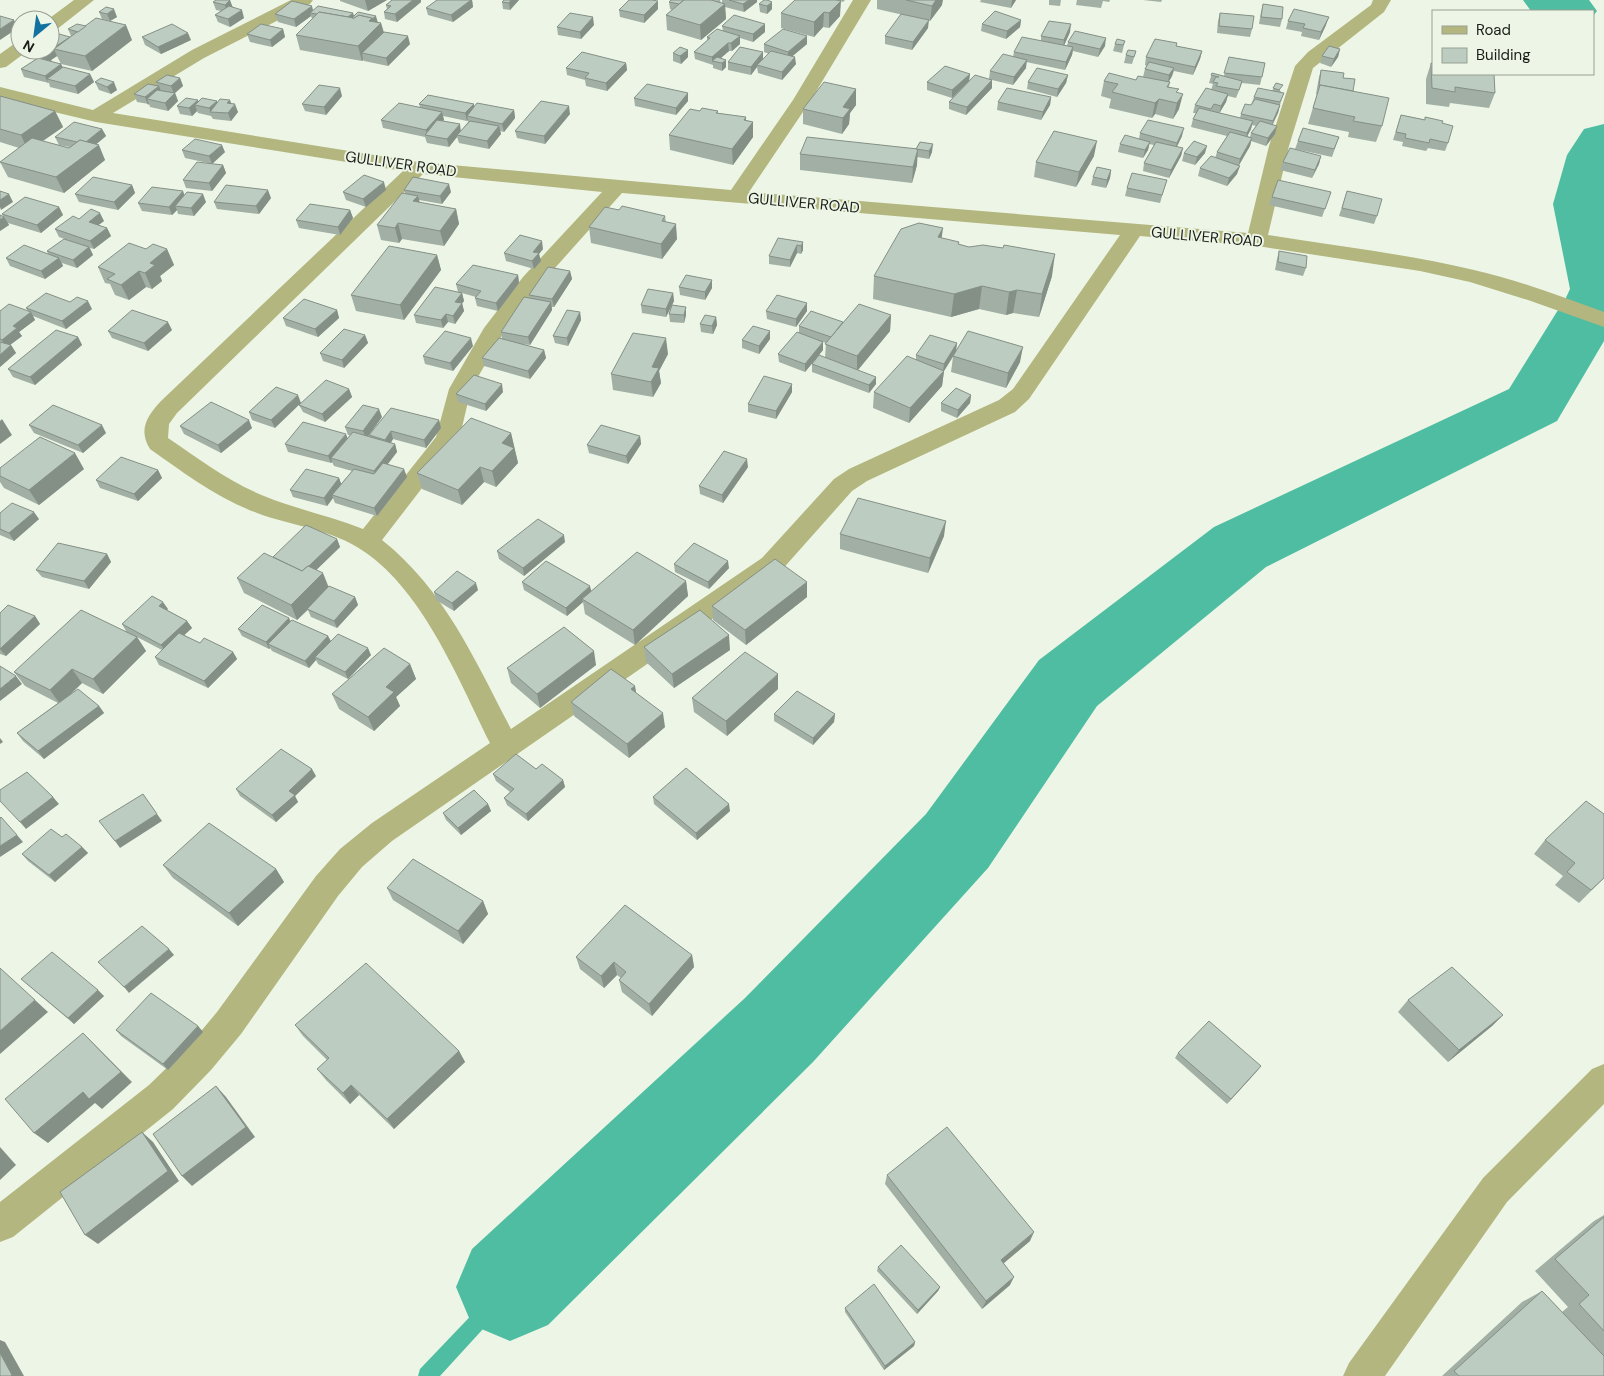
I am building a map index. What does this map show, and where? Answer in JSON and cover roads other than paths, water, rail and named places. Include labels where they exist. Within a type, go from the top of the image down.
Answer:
[{"type":"street","points":[[60,19],[85,0]]},
{"type":"street","points":[[96,116],[125,96],[304,0]]},
{"type":"street","points":[[736,197],[802,100],[862,0]]},
{"type":"street","points":[[1258,240],[1277,153],[1304,66],[1314,56],[1378,8],[1382,0]]},
{"type":"street","name":"GULLIVER ROAD","points":[[0,93],[96,116],[418,168],[617,188],[1258,240],[1420,265],[1474,276],[1536,295],[1604,320]]},
{"type":"street","points":[[418,168],[169,407],[157,420],[154,433],[158,443],[232,493],[256,503],[323,522],[367,541],[400,568],[427,601],[449,638],[506,747]]},
{"type":"street","points":[[367,541],[447,440],[453,428],[453,404],[460,387],[480,351],[506,312],[542,268],[617,188]]},
{"type":"street","points":[[0,1224],[161,1097],[199,1059],[229,1023],[327,886],[351,858],[382,832],[771,565],[843,485],[858,475],[1007,406],[1020,394],[1133,231]]},
{"type":"street","points":[[1362,1376],[1495,1190],[1604,1080]]},
{"type":"waterway","points":[[1548,0],[1569,10]]},
{"type":"waterway","points":[[1595,304],[1602,289],[1583,204],[1596,155],[1604,141]]},
{"type":"waterway","points":[[510,1287],[779,1030],[957,841],[1068,683],[1240,547],[1533,405],[1581,325]]},
{"type":"waterway","points":[[427,1376],[510,1287]]}]
